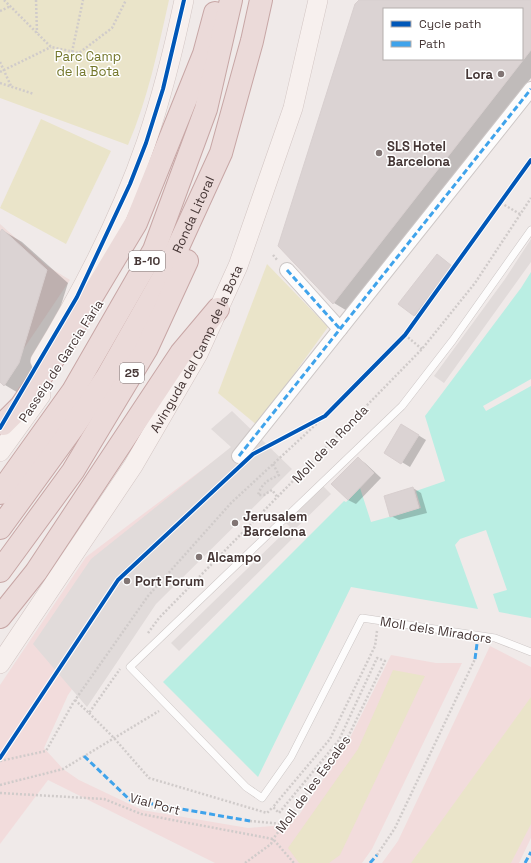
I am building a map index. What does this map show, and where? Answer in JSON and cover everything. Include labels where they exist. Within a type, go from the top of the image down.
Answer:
[{"type":"highway","points":[[1,426],[21,406],[64,343],[136,223],[204,54],[218,0]]},
{"type":"highway","name":"Ronda Litoral","points":[[0,493],[73,390],[154,250],[206,109],[231,0]]},
{"type":"highway","name":"Ronda Litoral","points":[[0,528],[72,429],[107,377],[166,271],[221,153],[252,41],[261,0]]},
{"type":"highway","name":"25","points":[[0,571],[73,471],[147,348],[185,266],[200,229],[212,191],[221,153]]},
{"type":"highway","points":[[0,617],[36,572],[181,353],[218,309]]},
{"type":"main road","points":[[1,426],[77,298],[130,184],[146,143],[163,89],[184,0]]},
{"type":"main road","name":"Avinguda del Camp de la Bota","points":[[0,664],[133,466],[198,354],[238,266],[293,108],[318,0]]},
{"type":"main road","name":"Passeig de Garcia Fària","points":[[0,452],[71,351],[107,288],[136,223]]},
{"type":"street","points":[[239,461],[340,329],[531,89]]},
{"type":"street","points":[[287,270],[340,329]]},
{"type":"lane","name":"Moll de la Ronda","points":[[126,666],[402,406],[453,340],[531,230]]},
{"type":"lane","name":"Moll dels Miradors","points":[[126,666],[246,787],[262,798],[291,757],[362,618],[495,638],[531,652]]},
{"type":"path","points":[[4,0],[51,47],[79,53],[112,28],[126,0]]},
{"type":"path","points":[[36,0],[37,34]]},
{"type":"path","points":[[72,52],[83,0]]},
{"type":"path","points":[[0,11],[11,6]]},
{"type":"path","points":[[0,72],[51,47]]},
{"type":"path","points":[[0,62],[11,86]]},
{"type":"path","points":[[0,83],[34,94]]},
{"type":"path","points":[[0,761],[46,752],[75,700],[148,596],[231,503],[325,416],[405,335],[531,160]]},
{"type":"path","points":[[501,203],[520,214]]},
{"type":"path","points":[[405,335],[422,349]]},
{"type":"path","points":[[259,451],[325,416]]},
{"type":"path","points":[[0,758],[118,580],[239,461]]},
{"type":"path","points":[[273,464],[279,475],[267,480],[261,486],[258,495],[264,496],[272,490],[278,498]]},
{"type":"path","points":[[376,855],[396,828],[475,659]]},
{"type":"path","points":[[89,713],[114,678],[126,666]]},
{"type":"path","points":[[75,700],[114,738],[149,778],[267,813],[273,807]]},
{"type":"path","points":[[0,785],[63,769],[159,711]]},
{"type":"path","points":[[250,821],[284,824]]},
{"type":"path","points":[[273,839],[294,863]]},
{"type":"shaded area","points":[[0,224],[47,266],[70,280],[0,384]]},
{"type":"shaded area","points":[[531,239],[531,262],[444,383],[434,376],[505,279]]},
{"type":"shaded area","points":[[531,272],[531,618],[499,612],[493,594],[507,590],[486,530],[460,539],[455,545],[478,609],[351,587],[258,777],[163,682],[344,501],[346,502],[360,488],[371,522],[421,508],[416,491],[445,481],[425,416],[521,288]]},
{"type":"shaded area","name":"Port Forum","points":[[232,411],[292,469],[156,604],[87,707],[33,644],[91,559],[231,447],[211,429]]},
{"type":"shaded area","points":[[231,448],[163,558],[68,695],[44,748],[63,769],[79,780],[142,810],[248,828],[273,826],[299,815],[347,744],[391,655],[436,663],[462,663],[372,849],[362,863],[215,863],[48,780],[0,844],[0,685],[86,557]]},
{"type":"shaded area","points":[[323,486],[331,494],[295,529],[298,533],[179,651],[171,643],[290,527],[286,523]]},
{"type":"shaded area","points":[[490,646],[531,667],[531,838],[519,863],[382,863],[398,841]]},
{"type":"green space","name":"Parc Camp de la Bota","points":[[0,0],[169,0],[147,92],[128,145],[0,98]]},
{"type":"green space","points":[[41,119],[111,151],[66,244],[0,208]]},
{"type":"green space","points":[[267,264],[328,327],[257,425],[218,393]]},
{"type":"green space","points":[[393,670],[425,676],[340,855],[329,863],[299,863],[288,848],[358,749]]},
{"type":"green space","points":[[531,697],[531,824],[511,863],[411,863]]},
{"type":"pier","points":[[531,379],[531,386],[486,411],[483,406]]},
{"type":"building","name":"SLS Hotel Barcelona","points":[[359,0],[531,0],[531,50],[333,304],[278,246],[355,4]]},
{"type":"building","points":[[2,229],[47,270],[19,363],[4,386],[0,382],[0,232]]},
{"type":"building","points":[[437,254],[452,266],[414,316],[398,304]]},
{"type":"building","points":[[401,424],[419,435],[401,464],[384,453]]},
{"type":"building","points":[[358,457],[374,473],[348,500],[331,484]]},
{"type":"building","points":[[413,487],[419,508],[390,517],[384,496]]},
{"type":"marked path","points":[[239,456],[531,89]]},
{"type":"marked path","points":[[287,270],[340,329]]},
{"type":"marked path","points":[[475,659],[478,636]]},
{"type":"marked path","points":[[84,756],[130,800],[250,821]]},
{"type":"marked path","points":[[525,863],[531,852]]},
{"type":"marked path","points":[[370,863],[377,855]]},
{"type":"cycle path","points":[[0,428],[77,297],[130,184],[146,143],[163,89],[184,0]]},
{"type":"cycle path","points":[[0,758],[118,580],[253,454],[325,416],[405,335],[531,160]]},
{"type":"place","name":"Lora","points":[[501,74]]},
{"type":"place","name":"SLS Hotel Barcelona","points":[[379,153]]},
{"type":"place","name":"Jerusalem Barcelona","points":[[235,523]]},
{"type":"place","name":"Alcampo","points":[[199,557]]},
{"type":"place","name":"Port Forum","points":[[127,581]]}]
